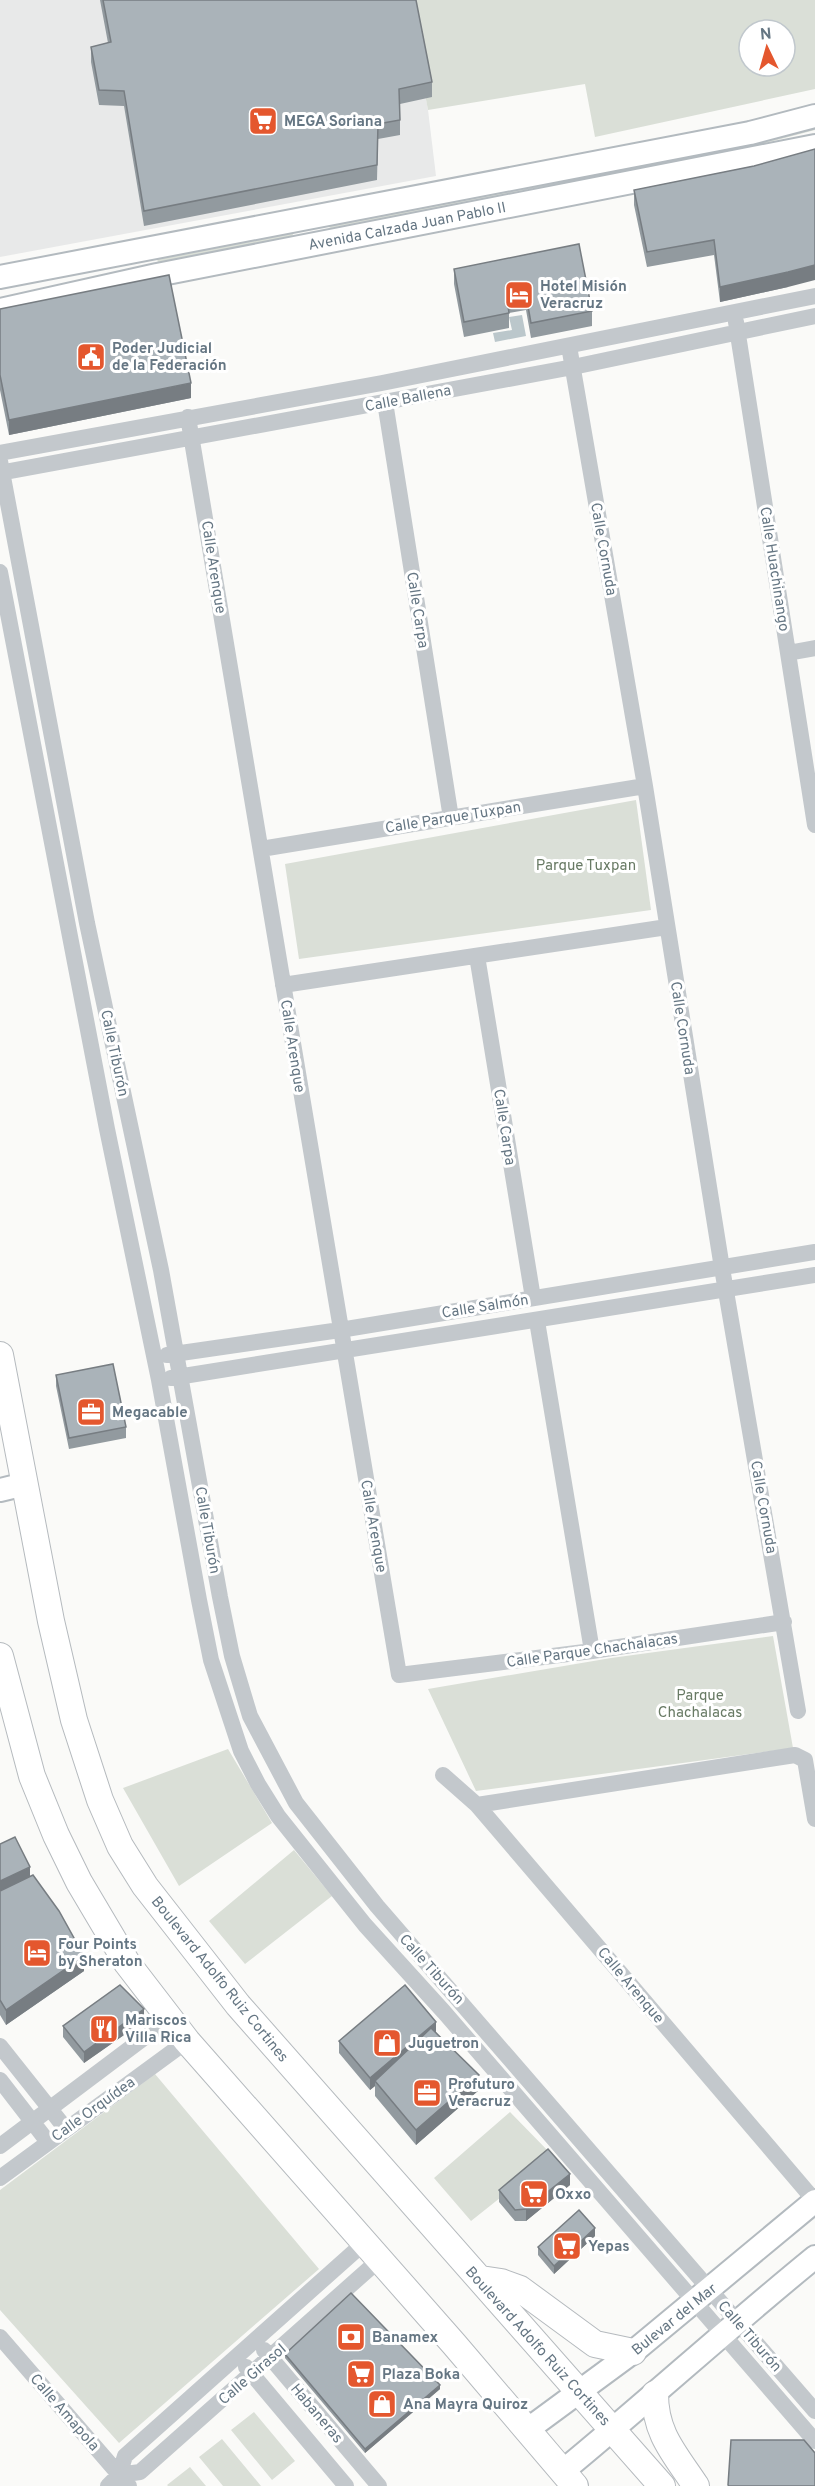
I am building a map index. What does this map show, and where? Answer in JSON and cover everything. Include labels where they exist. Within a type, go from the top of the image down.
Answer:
[{"type":"main road","name":"Avenida Calzada Juan Pablo II","points":[[0,277],[750,133],[815,116]]},
{"type":"main road","name":"Avenida Calzada Juan Pablo II","points":[[0,310],[154,275],[815,146]]},
{"type":"main road","points":[[303,219],[308,246]]},
{"type":"main road","name":"Boulevard Adolfo Ruiz Cortines","points":[[0,1355],[12,1487],[51,1621],[74,1720],[100,1800],[120,1846],[145,1886],[238,2005],[662,2486]]},
{"type":"main road","points":[[0,1656],[32,1776],[56,1835],[102,1924],[127,1963],[187,2041],[569,2479],[613,2430],[729,2327],[815,2257]]},
{"type":"main road","name":"Bulevar del Mar","points":[[527,2430],[633,2352],[815,2201]]},
{"type":"main road","points":[[481,2279],[501,2282],[520,2289],[595,2344],[633,2352]]},
{"type":"main road","points":[[655,2394],[655,2411],[660,2430],[696,2486]]},
{"type":"street","name":"Calle Ballena","points":[[0,453],[382,383],[735,314],[815,296]]},
{"type":"street","name":"Calle Huachinango","points":[[735,314],[812,792],[815,825]]},
{"type":"street","name":"Calle Ballena","points":[[1,469],[192,437],[573,367],[815,315]]},
{"type":"street","name":"Calle Cornuda","points":[[569,346],[645,786],[722,1268],[798,1710]]},
{"type":"street","name":"Calle Carpa","points":[[385,402],[451,818]]},
{"type":"street","name":"Calle Arenque","points":[[188,417],[399,1675]]},
{"type":"street","name":"Calle Tiburón","points":[[1,469],[87,923],[161,1269],[220,1597],[244,1700],[262,1744],[296,1803],[377,1906],[702,2296]]},
{"type":"street","name":"Calle Tiburón","points":[[0,572],[159,1380],[211,1660],[241,1751],[278,1816],[365,1925],[702,2296],[729,2327],[815,2441]]},
{"type":"street","points":[[788,653],[815,648]]},
{"type":"street","points":[[15,657],[36,654]]},
{"type":"street","name":"Calle Parque Tuxpan","points":[[261,849],[645,786]]},
{"type":"street","points":[[283,985],[667,927]]},
{"type":"street","name":"Calle Carpa","points":[[477,956],[533,1298]]},
{"type":"street","name":"Calle Salmón","points":[[154,1358],[340,1330],[815,1252]]},
{"type":"street","name":"Calle Salmón","points":[[159,1380],[815,1275]]},
{"type":"street","points":[[537,1321],[592,1651]]},
{"type":"street","name":"Calle Parque Chachalacas","points":[[399,1675],[592,1651],[784,1622]]},
{"type":"street","points":[[477,1804],[795,1755],[802,1757],[806,1766],[815,1819]]},
{"type":"street","name":"Calle Arenque","points":[[443,1775],[477,1804],[815,2201]]},
{"type":"street","name":"Calle Orquídea","points":[[0,2145],[169,2019]]},
{"type":"street","name":"Calle Orquídea","points":[[0,2178],[187,2041]]},
{"type":"street","points":[[0,2046],[66,2129]]},
{"type":"street","points":[[0,2080],[48,2142]]},
{"type":"street","name":"Calle Girasol","points":[[119,2482],[125,2456],[256,2340],[371,2252]]},
{"type":"street","name":"Calle Girasol","points":[[119,2482],[140,2472],[271,2358],[371,2252]]},
{"type":"street","name":"Calle Tiburón","points":[[729,2327],[815,2411]]},
{"type":"street","name":"Calle Amapola","points":[[0,2337],[119,2482]]},
{"type":"street","name":"Habaneras","points":[[256,2340],[373,2484]]},
{"type":"street","name":"Habaneras","points":[[237,2357],[346,2486]]},
{"type":"shaded area","name":"MEGA Soriana","points":[[0,0],[407,0],[428,110],[436,176],[0,257]]},
{"type":"shaded area","points":[[522,315],[526,336],[495,342],[493,333],[512,330],[509,317]]},
{"type":"green space","points":[[407,0],[815,0],[815,89],[595,137],[585,84],[428,110]]},
{"type":"green space","points":[[815,123],[815,130],[758,145],[331,228],[323,225]]},
{"type":"green space","points":[[296,230],[292,236],[158,263],[156,254]]},
{"type":"green space","name":"Parque Tuxpan","points":[[636,800],[651,910],[299,959],[285,864]]},
{"type":"green space","name":"Parque Chachalacas","points":[[773,1636],[793,1748],[476,1791],[428,1689],[611,1658]]},
{"type":"green space","points":[[228,1749],[272,1823],[179,1886],[123,1788]]},
{"type":"green space","points":[[294,1850],[332,1896],[245,1964],[209,1921]]},
{"type":"green space","points":[[155,2074],[319,2269],[119,2443],[0,2310],[0,2190]]},
{"type":"green space","points":[[510,2112],[553,2156],[471,2221],[434,2178]]},
{"type":"green space","points":[[254,2412],[295,2461],[272,2480],[231,2430]]},
{"type":"green space","points":[[222,2439],[261,2486],[223,2486],[199,2457]]},
{"type":"green space","points":[[190,2467],[206,2486],[167,2485]]},
{"type":"building","name":"MEGA Soriana","points":[[103,0],[416,0],[432,82],[399,89],[400,120],[378,124],[377,165],[144,211],[124,91],[99,90],[91,47],[111,42]]},
{"type":"building","points":[[815,149],[815,265],[720,287],[714,240],[647,252],[634,190],[754,166]]},
{"type":"building","points":[[579,244],[592,311],[531,323],[526,295],[507,299],[509,313],[464,322],[454,269]]},
{"type":"building","name":"Poder Judicial de la Federación","points":[[169,275],[191,383],[9,420],[0,375],[0,309]]},
{"type":"building","name":"Megacable","points":[[113,1364],[126,1427],[69,1438],[56,1375]]},
{"type":"building","points":[[15,1837],[30,1867],[0,1881],[0,1844]]},
{"type":"building","name":"Four Points by Sheraton","points":[[33,1875],[59,1911],[84,1956],[6,2010],[0,2000],[0,1891]]},
{"type":"building","name":"Mariscos Villa Rica","points":[[120,1985],[144,2009],[84,2052],[63,2026]]},
{"type":"building","name":"Juguetron","points":[[405,1985],[436,2022],[370,2078],[339,2041]]},
{"type":"building","name":"Profuturo Veracruz","points":[[431,2028],[479,2075],[416,2130],[375,2081]]},
{"type":"building","name":"Oxxo","points":[[548,2149],[570,2174],[526,2209],[515,2210],[499,2190]]},
{"type":"building","name":"Yepas","points":[[579,2210],[595,2228],[554,2266],[538,2247]]},
{"type":"building","name":"Plaza Boka","points":[[351,2293],[440,2385],[365,2449],[285,2354]]},
{"type":"building","points":[[731,2440],[804,2440],[815,2453],[815,2486],[729,2486]]},
{"type":"place","name":"MEGA Soriana","points":[[263,121]]},
{"type":"place","name":"Hotel Misión Veracruz","points":[[519,295]]},
{"type":"place","name":"Poder Judicial de la Federación","points":[[91,357]]},
{"type":"place","name":"Megacable","points":[[91,1412]]},
{"type":"place","name":"Four Points by Sheraton","points":[[37,1953]]},
{"type":"place","name":"Mariscos Villa Rica","points":[[104,2029]]},
{"type":"place","name":"Juguetron","points":[[387,2043]]},
{"type":"place","name":"Profuturo Veracruz","points":[[427,2093]]},
{"type":"place","name":"Oxxo","points":[[534,2194]]},
{"type":"place","name":"Yepas","points":[[567,2246]]},
{"type":"place","name":"Banamex","points":[[351,2337]]},
{"type":"place","name":"Plaza Boka","points":[[361,2374]]},
{"type":"place","name":"Ana Mayra Quiroz","points":[[382,2404]]}]
